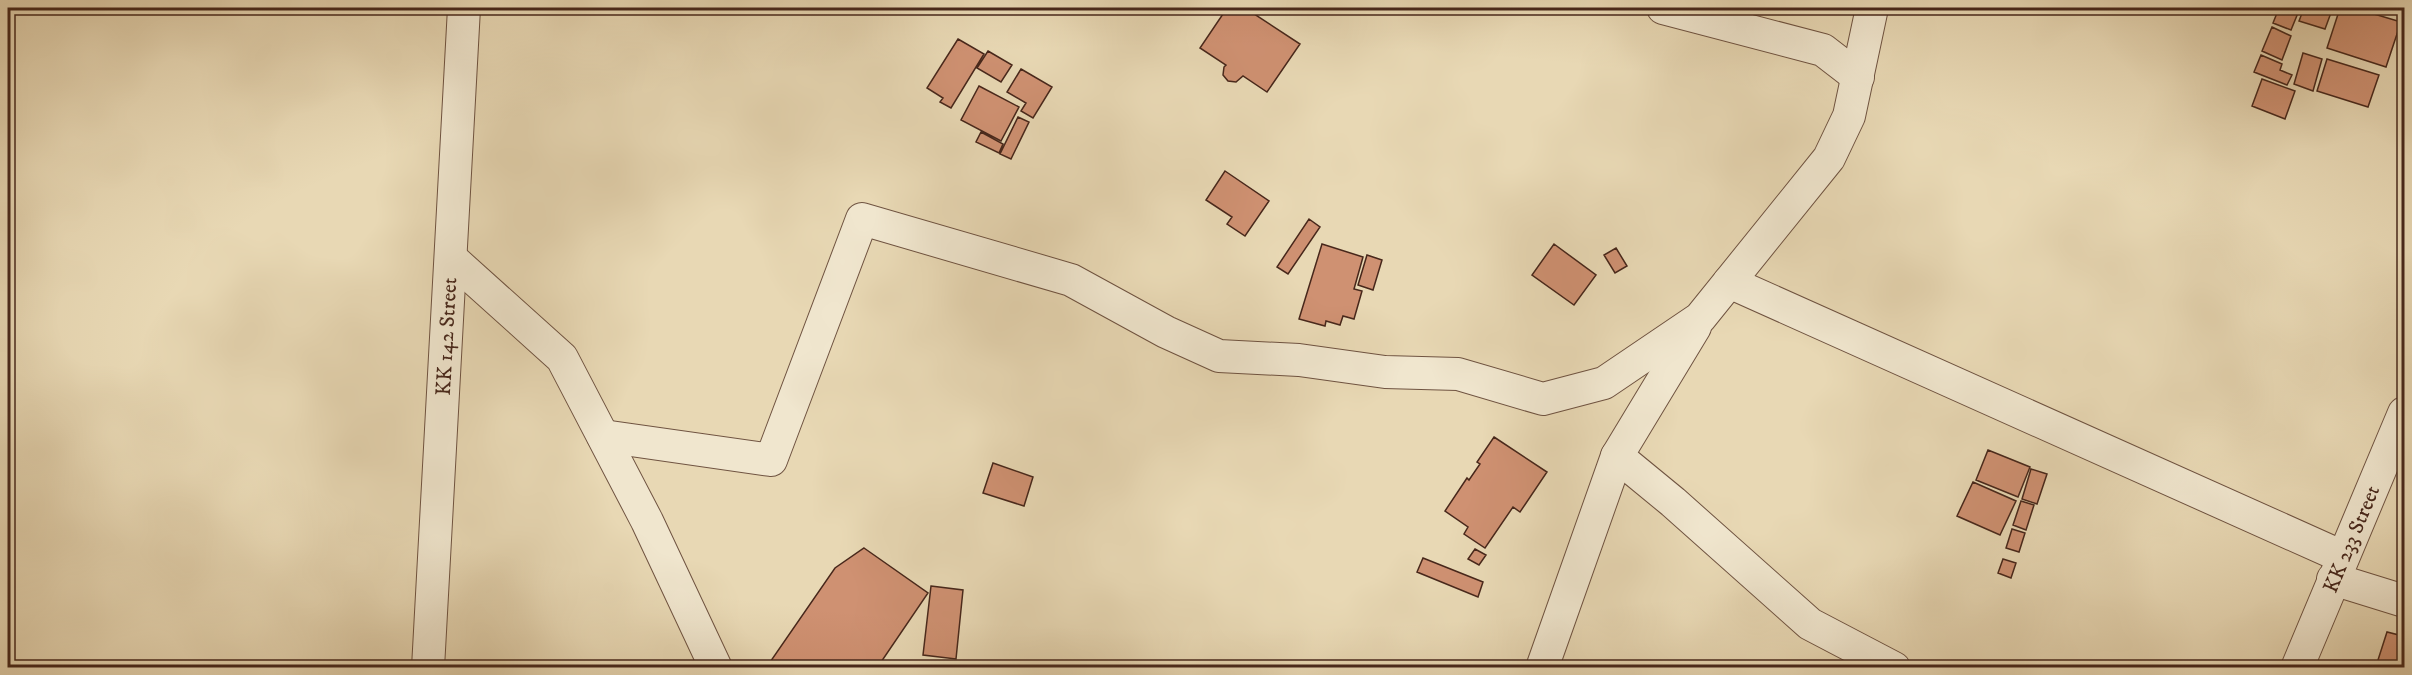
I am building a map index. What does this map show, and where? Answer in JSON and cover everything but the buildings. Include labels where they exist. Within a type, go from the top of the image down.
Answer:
[{"type":"street","name":"KK 142 Street","points":[[428,668],[464,8]]},
{"type":"street","points":[[1663,8],[1823,50],[1858,76]]},
{"type":"street","points":[[1542,668],[1617,456],[1700,318],[1829,158],[1849,116],[1872,8]]},
{"type":"street","points":[[603,436],[771,460],[862,219],[1071,280],[1166,332],[1219,356],[1299,360],[1385,372],[1458,374],[1543,399],[1604,383],[1700,318]]},
{"type":"street","points":[[452,260],[562,358],[647,521],[716,668]]},
{"type":"street","points":[[1729,282],[2404,601]]},
{"type":"street","name":"KK 233 Street","points":[[2297,668],[2404,412]]},
{"type":"street","points":[[1617,456],[1673,502],[1810,624],[1894,668]]}]
